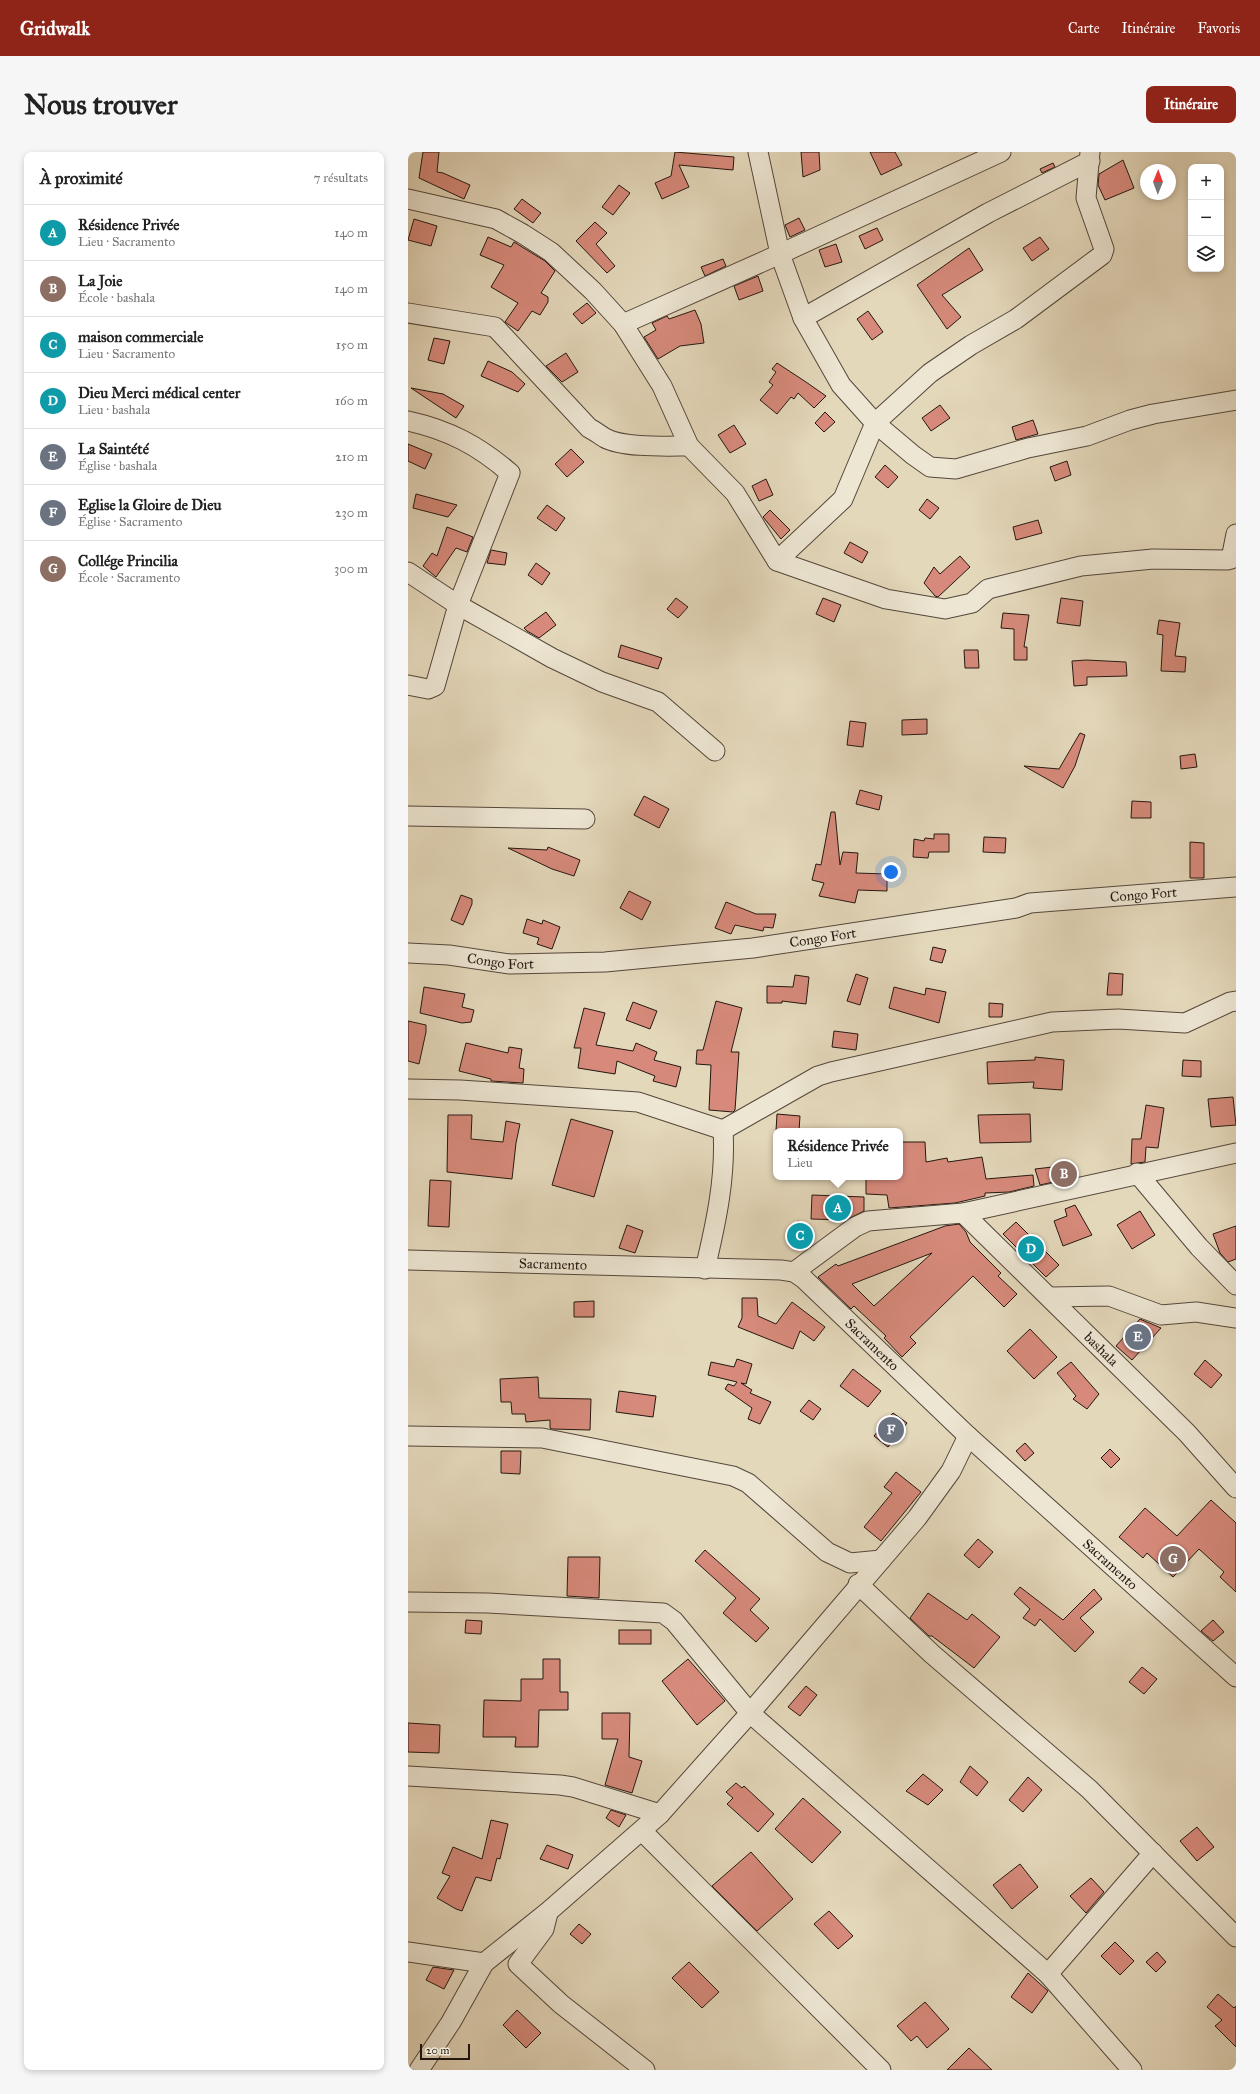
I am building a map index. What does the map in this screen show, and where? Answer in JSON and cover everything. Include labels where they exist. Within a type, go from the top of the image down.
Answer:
[{"type":"street","points":[[758,152],[780,254],[803,318],[841,385],[875,423],[913,455],[930,467],[956,469],[1028,448],[1087,436],[1130,420],[1153,414],[1236,400]]},
{"type":"street","points":[[623,324],[780,254],[1001,152]]},
{"type":"street","points":[[803,318],[1090,157]]},
{"type":"street","points":[[777,561],[843,499],[875,423],[930,373],[971,345],[1016,319],[1102,255],[1104,249],[1086,198],[1090,157]]},
{"type":"street","points":[[408,199],[496,219],[551,252],[578,277],[623,324],[662,386],[690,446],[735,493],[777,561],[886,599],[945,610],[972,602],[988,589],[1081,566],[1153,559],[1227,560],[1231,558],[1236,534]]},
{"type":"street","points":[[408,313],[495,327],[589,428],[605,438],[616,442],[650,446],[690,446]]},
{"type":"street","points":[[408,422],[431,426],[468,442],[495,459],[510,473],[458,604],[435,686],[428,689],[408,685]]},
{"type":"street","points":[[408,572],[458,604],[559,662],[602,682],[658,702],[715,751]]},
{"type":"street","points":[[408,816],[585,819]]},
{"type":"street","name":"Congo Fort","points":[[408,953],[449,955],[510,964],[605,962],[753,948],[1016,908],[1030,903],[1236,887]]},
{"type":"street","points":[[408,1089],[460,1090],[638,1102],[723,1130],[818,1076],[831,1072],[1052,1022],[1118,1019],[1185,1022],[1230,1002],[1236,1001]]},
{"type":"street","points":[[705,1269],[719,1210],[724,1155],[723,1130]]},
{"type":"street","points":[[794,1272],[862,1223],[963,1213],[1137,1173],[1236,1153]]},
{"type":"street","points":[[1137,1173],[1199,1247],[1236,1285]]},
{"type":"street","name":"bashala","points":[[963,1213],[1051,1297],[1188,1433],[1236,1488]]},
{"type":"street","name":"Sacramento","points":[[408,1260],[781,1270],[794,1272],[804,1279],[968,1436],[1236,1677]]},
{"type":"street","points":[[1051,1297],[1109,1296],[1162,1315],[1196,1312],[1236,1318]]},
{"type":"street","points":[[408,1436],[542,1438],[733,1476],[748,1483],[827,1552],[850,1564],[881,1560]]},
{"type":"street","points":[[418,2070],[451,2022],[484,1964],[549,1911],[660,1814],[750,1713],[858,1584],[917,1518],[951,1471],[968,1436]]},
{"type":"street","points":[[858,1584],[932,1654],[1089,1789],[1236,1937]]},
{"type":"street","points":[[408,1602],[488,1603],[663,1613],[674,1621],[750,1713],[1048,1974],[1132,2070]]},
{"type":"street","points":[[408,1776],[560,1785],[573,1787],[660,1814]]},
{"type":"street","points":[[642,1831],[881,2070]]},
{"type":"street","points":[[1048,1974],[1154,1853]]},
{"type":"street","points":[[549,1911],[544,1929],[518,1964],[561,2004],[645,2070]]},
{"type":"street","points":[[408,1952],[484,1964]]},
{"type":"building","points":[[423,152],[439,152],[437,172],[443,173],[470,185],[464,199],[419,178]]},
{"type":"building","points":[[675,152],[734,157],[733,170],[679,165],[689,187],[662,199],[655,183],[671,176]]},
{"type":"building","points":[[801,152],[819,152],[820,170],[803,177]]},
{"type":"building","points":[[870,152],[895,152],[902,165],[881,175]]},
{"type":"building","points":[[1123,160],[1134,188],[1105,200],[1098,185],[1099,174]]},
{"type":"building","points":[[1053,163],[1055,167],[1042,173],[1040,169]]},
{"type":"building","points":[[619,185],[630,193],[613,215],[602,207]]},
{"type":"building","points":[[522,199],[541,213],[533,223],[514,209]]},
{"type":"building","points":[[799,218],[805,230],[790,237],[785,225]]},
{"type":"building","points":[[414,219],[437,226],[431,246],[408,240]]},
{"type":"building","points":[[595,222],[607,233],[596,244],[615,266],[607,273],[576,241]]},
{"type":"building","points":[[877,228],[883,240],[865,249],[859,236]]},
{"type":"building","points":[[488,237],[511,247],[514,242],[545,261],[555,271],[541,293],[548,297],[548,302],[540,315],[532,311],[518,331],[505,322],[518,303],[491,287],[504,265],[480,255]]},
{"type":"building","points":[[1040,237],[1049,249],[1032,261],[1023,248]]},
{"type":"building","points":[[836,244],[842,262],[825,267],[819,250]]},
{"type":"building","points":[[969,248],[983,270],[942,295],[961,317],[947,329],[917,285]]},
{"type":"building","points":[[723,259],[726,266],[705,276],[701,267]]},
{"type":"building","points":[[758,276],[763,291],[739,300],[734,286]]},
{"type":"building","points":[[587,303],[596,313],[582,324],[573,314]]},
{"type":"building","points":[[695,310],[701,324],[704,343],[680,346],[658,359],[644,337],[656,330],[652,323],[667,316],[669,319]]},
{"type":"building","points":[[868,311],[883,332],[872,340],[857,319]]},
{"type":"building","points":[[434,338],[450,341],[444,364],[428,360]]},
{"type":"building","points":[[566,353],[578,372],[562,382],[546,366]]},
{"type":"building","points":[[488,361],[512,372],[525,384],[518,392],[481,376]]},
{"type":"building","points":[[777,363],[826,396],[814,408],[798,393],[794,399],[791,397],[777,414],[760,400],[773,385],[769,382],[776,372],[772,369]]},
{"type":"building","points":[[411,388],[443,394],[464,406],[456,418]]},
{"type":"building","points":[[940,405],[950,418],[931,431],[922,418]]},
{"type":"building","points":[[825,412],[835,422],[824,432],[815,423]]},
{"type":"building","points":[[1033,420],[1038,434],[1016,440],[1012,427]]},
{"type":"building","points":[[734,425],[746,444],[730,453],[718,435]]},
{"type":"building","points":[[408,444],[432,454],[425,469],[408,461]]},
{"type":"building","points":[[571,449],[584,462],[567,477],[555,464]]},
{"type":"building","points":[[1067,461],[1071,475],[1055,481],[1050,467]]},
{"type":"building","points":[[885,465],[898,477],[888,488],[875,477]]},
{"type":"building","points":[[766,479],[773,495],[759,501],[752,486]]},
{"type":"building","points":[[416,494],[457,505],[448,517],[413,508]]},
{"type":"building","points":[[927,499],[939,508],[930,519],[919,510]]},
{"type":"building","points":[[547,505],[565,518],[556,531],[537,518]]},
{"type":"building","points":[[770,510],[790,530],[781,539],[763,517]]},
{"type":"building","points":[[1038,520],[1042,533],[1016,540],[1013,527]]},
{"type":"building","points":[[447,527],[473,537],[467,552],[456,548],[436,577],[423,566],[432,553],[437,556]]},
{"type":"building","points":[[850,542],[868,552],[862,563],[844,553]]},
{"type":"building","points":[[491,550],[507,553],[505,565],[487,563]]},
{"type":"building","points":[[960,556],[970,567],[938,597],[935,596],[924,583],[934,567],[940,574]]},
{"type":"building","points":[[536,563],[550,573],[542,585],[528,575]]},
{"type":"building","points":[[676,598],[688,607],[678,618],[667,609]]},
{"type":"building","points":[[823,598],[841,605],[834,622],[816,614]]},
{"type":"building","points":[[1061,598],[1083,601],[1080,626],[1057,623]]},
{"type":"building","points":[[546,612],[556,625],[539,638],[524,628]]},
{"type":"building","points":[[1003,613],[1029,615],[1024,647],[1027,647],[1027,660],[1014,660],[1014,629],[1001,628]]},
{"type":"building","points":[[1159,620],[1180,623],[1175,656],[1186,657],[1185,672],[1161,671],[1163,635],[1157,634]]},
{"type":"building","points":[[621,645],[662,658],[658,669],[618,657]]},
{"type":"building","points":[[964,650],[978,650],[979,668],[965,668]]},
{"type":"building","points":[[1086,660],[1126,662],[1127,676],[1087,677],[1087,685],[1074,686],[1072,661]]},
{"type":"building","points":[[927,719],[927,734],[902,735],[902,720]]},
{"type":"building","points":[[850,721],[866,723],[863,747],[847,745]]},
{"type":"building","points":[[1080,733],[1085,735],[1075,766],[1063,788],[1024,766],[1059,769]]},
{"type":"building","points":[[1195,754],[1197,767],[1181,769],[1180,756]]},
{"type":"building","points":[[860,790],[882,796],[879,810],[856,804]]},
{"type":"building","points":[[644,796],[669,809],[659,828],[634,815]]},
{"type":"building","points":[[1132,801],[1151,802],[1151,818],[1131,818]]},
{"type":"building","points":[[831,812],[835,812],[840,865],[843,852],[858,853],[856,873],[887,874],[887,891],[858,890],[855,903],[819,896],[824,883],[812,880],[816,864],[821,865]]},
{"type":"building","points":[[934,834],[949,834],[949,852],[929,852],[928,858],[913,857],[914,839],[924,841],[925,838],[934,839]]},
{"type":"building","points":[[984,837],[1006,838],[1005,853],[983,852]]},
{"type":"building","points":[[1190,842],[1204,843],[1204,878],[1190,878]]},
{"type":"building","points":[[548,847],[580,860],[574,876],[552,869],[508,848],[547,850]]},
{"type":"building","points":[[629,891],[651,902],[642,920],[620,908]]},
{"type":"building","points":[[461,895],[472,899],[472,904],[463,925],[451,920]]},
{"type":"building","points":[[726,902],[756,914],[776,914],[773,928],[764,927],[763,931],[735,925],[731,934],[715,928]]},
{"type":"building","points":[[527,919],[542,924],[543,920],[560,927],[552,949],[537,944],[539,938],[523,933]]},
{"type":"building","points":[[933,947],[946,950],[942,963],[930,960]]},
{"type":"building","points":[[1109,973],[1123,974],[1122,995],[1107,995]]},
{"type":"building","points":[[856,974],[868,978],[860,1005],[847,1001]]},
{"type":"building","points":[[795,975],[809,977],[806,1004],[782,1001],[782,1003],[767,1003],[767,986],[793,987]]},
{"type":"building","points":[[424,987],[465,994],[462,1007],[474,1010],[471,1022],[462,1023],[420,1013]]},
{"type":"building","points":[[894,987],[925,995],[926,988],[946,992],[939,1023],[889,1008]]},
{"type":"building","points":[[716,1001],[742,1008],[731,1052],[739,1052],[735,1110],[733,1112],[709,1110],[711,1065],[696,1064],[697,1050],[703,1050]]},
{"type":"building","points":[[633,1002],[657,1011],[650,1029],[626,1020]]},
{"type":"building","points":[[989,1003],[1003,1004],[1002,1017],[989,1017]]},
{"type":"building","points":[[584,1008],[605,1013],[596,1045],[633,1051],[636,1043],[657,1052],[654,1060],[681,1067],[676,1087],[653,1081],[655,1076],[617,1061],[615,1074],[578,1068],[581,1048],[574,1048]]},
{"type":"building","points":[[408,1021],[426,1025],[426,1032],[419,1064],[408,1061]]},
{"type":"building","points":[[834,1031],[858,1034],[856,1050],[832,1047]]},
{"type":"building","points":[[466,1043],[508,1053],[509,1047],[522,1049],[519,1068],[524,1069],[523,1083],[491,1081],[491,1079],[459,1071]]},
{"type":"building","points":[[1035,1057],[1064,1060],[1062,1090],[1033,1088],[1034,1082],[988,1084],[987,1062],[1035,1060]]},
{"type":"building","points":[[1183,1060],[1201,1061],[1201,1077],[1182,1076]]},
{"type":"building","points":[[1233,1097],[1236,1125],[1211,1127],[1208,1099]]},
{"type":"building","points":[[1146,1105],[1164,1108],[1158,1148],[1146,1147],[1145,1162],[1131,1164],[1132,1139],[1141,1139]]},
{"type":"building","points":[[777,1114],[800,1116],[799,1128],[776,1128]]},
{"type":"building","points":[[1030,1114],[1031,1142],[980,1143],[978,1115]]},
{"type":"building","points":[[448,1115],[472,1115],[471,1139],[503,1142],[506,1121],[520,1124],[516,1143],[512,1179],[447,1172]]},
{"type":"building","points":[[571,1119],[613,1131],[594,1197],[552,1185]]},
{"type":"building","points":[[903,1142],[925,1142],[926,1162],[947,1158],[948,1162],[982,1157],[986,1179],[1033,1175],[1034,1186],[1009,1192],[985,1193],[985,1196],[955,1203],[889,1208],[887,1195],[866,1194],[866,1180],[903,1180]]},
{"type":"building","points":[[1070,1165],[1072,1178],[1040,1185],[1035,1169]]},
{"type":"building","points":[[430,1180],[451,1181],[449,1227],[428,1226]]},
{"type":"building","points":[[812,1195],[864,1197],[864,1211],[846,1220],[811,1219]]},
{"type":"building","points":[[1075,1205],[1092,1235],[1063,1246],[1054,1221],[1067,1216],[1065,1209]]},
{"type":"building","points":[[1140,1211],[1155,1235],[1132,1249],[1117,1225]]},
{"type":"building","points":[[798,1221],[813,1230],[802,1250],[787,1242]]},
{"type":"building","points":[[1016,1222],[1059,1265],[1046,1277],[1003,1234]]},
{"type":"building","points":[[959,1224],[966,1232],[970,1242],[1001,1273],[998,1276],[1017,1294],[1004,1307],[973,1276],[910,1337],[916,1343],[902,1357],[884,1338],[886,1336],[854,1306],[851,1309],[818,1277],[836,1264],[838,1266],[945,1226]],"holes":[[[932,1253],[874,1306],[852,1284]]]},
{"type":"building","points":[[627,1225],[643,1231],[635,1253],[619,1248]]},
{"type":"building","points":[[1236,1226],[1236,1259],[1228,1262],[1220,1253],[1213,1234]]},
{"type":"building","points":[[742,1298],[757,1298],[758,1316],[776,1324],[792,1302],[825,1327],[814,1341],[800,1331],[793,1349],[738,1327],[742,1318]]},
{"type":"building","points":[[594,1301],[594,1317],[574,1317],[574,1302]]},
{"type":"building","points":[[1140,1319],[1161,1328],[1132,1360],[1116,1346]]},
{"type":"building","points":[[1030,1329],[1057,1357],[1034,1379],[1007,1351]]},
{"type":"building","points":[[737,1359],[752,1364],[746,1384],[741,1383],[752,1390],[750,1393],[771,1402],[760,1424],[748,1419],[752,1408],[725,1389],[728,1384],[734,1386],[737,1382],[708,1375],[711,1362],[734,1367]]},
{"type":"building","points":[[1205,1360],[1222,1375],[1211,1388],[1194,1374]]},
{"type":"building","points":[[1071,1362],[1099,1394],[1087,1409],[1073,1399],[1076,1396],[1057,1373]]},
{"type":"building","points":[[853,1369],[881,1391],[868,1407],[840,1386]]},
{"type":"building","points":[[538,1377],[539,1398],[591,1399],[590,1430],[552,1429],[550,1428],[550,1420],[526,1422],[525,1414],[512,1414],[511,1402],[501,1402],[500,1379]]},
{"type":"building","points":[[619,1391],[656,1396],[653,1417],[616,1412]]},
{"type":"building","points":[[809,1400],[821,1409],[813,1420],[800,1411]]},
{"type":"building","points":[[893,1413],[907,1423],[888,1447],[874,1436]]},
{"type":"building","points":[[1025,1443],[1034,1453],[1025,1461],[1016,1451]]},
{"type":"building","points":[[1110,1449],[1120,1459],[1111,1468],[1101,1458]]},
{"type":"building","points":[[501,1451],[521,1451],[520,1474],[501,1473]]},
{"type":"building","points":[[896,1472],[921,1492],[881,1541],[864,1527],[892,1493],[884,1487]]},
{"type":"building","points":[[1211,1500],[1236,1523],[1236,1592],[1220,1577],[1224,1572],[1199,1549],[1173,1577],[1147,1553],[1143,1558],[1119,1537],[1145,1508],[1177,1536]]},
{"type":"building","points":[[978,1539],[993,1552],[979,1568],[964,1555]]},
{"type":"building","points":[[705,1550],[760,1599],[750,1610],[769,1628],[756,1642],[723,1613],[736,1598],[695,1561]]},
{"type":"building","points":[[568,1557],[600,1557],[599,1598],[567,1596]]},
{"type":"building","points":[[1020,1587],[1063,1620],[1094,1589],[1102,1599],[1080,1618],[1094,1632],[1075,1652],[1040,1619],[1035,1626],[1023,1618],[1030,1609],[1014,1594]]},
{"type":"building","points":[[928,1593],[967,1620],[972,1614],[1000,1637],[974,1668],[932,1636],[929,1636],[910,1618]]},
{"type":"building","points":[[466,1620],[482,1621],[481,1634],[465,1633]]},
{"type":"building","points":[[1213,1620],[1224,1632],[1213,1641],[1201,1631]]},
{"type":"building","points":[[619,1630],[651,1630],[651,1644],[619,1644]]},
{"type":"building","points":[[543,1659],[560,1659],[560,1692],[568,1692],[568,1710],[539,1710],[538,1747],[515,1747],[516,1737],[483,1737],[484,1700],[521,1701],[521,1679],[543,1679]]},
{"type":"building","points":[[688,1659],[725,1701],[697,1725],[662,1681]]},
{"type":"building","points":[[1142,1667],[1157,1679],[1144,1694],[1129,1682]]},
{"type":"building","points":[[806,1686],[817,1695],[800,1716],[788,1707]]},
{"type":"building","points":[[602,1713],[630,1713],[629,1757],[642,1761],[632,1793],[605,1785],[618,1739],[602,1739]]},
{"type":"building","points":[[408,1723],[440,1725],[439,1753],[408,1752]]},
{"type":"building","points":[[970,1766],[988,1782],[977,1796],[960,1782]]},
{"type":"building","points":[[923,1774],[943,1790],[928,1805],[906,1791]]},
{"type":"building","points":[[1028,1777],[1042,1790],[1023,1812],[1009,1800]]},
{"type":"building","points":[[736,1783],[742,1788],[744,1786],[774,1814],[758,1832],[727,1804],[733,1798],[726,1792]]},
{"type":"building","points":[[803,1798],[841,1832],[812,1863],[775,1829]]},
{"type":"building","points":[[611,1810],[626,1815],[619,1827],[606,1818]]},
{"type":"building","points":[[491,1820],[508,1824],[500,1859],[497,1858],[491,1881],[476,1877],[462,1911],[456,1909],[437,1898],[450,1876],[442,1873],[453,1847],[482,1859]]},
{"type":"building","points":[[1197,1827],[1214,1847],[1197,1861],[1180,1841]]},
{"type":"building","points":[[547,1845],[573,1855],[568,1869],[540,1859]]},
{"type":"building","points":[[751,1852],[793,1899],[757,1931],[712,1886]]},
{"type":"building","points":[[1020,1864],[1038,1887],[1012,1909],[993,1885]]},
{"type":"building","points":[[1091,1878],[1104,1892],[1086,1913],[1070,1896]]},
{"type":"building","points":[[829,1911],[853,1936],[838,1949],[814,1924]]},
{"type":"building","points":[[579,1924],[591,1934],[582,1944],[570,1934]]},
{"type":"building","points":[[1115,1942],[1134,1961],[1120,1975],[1101,1956]]},
{"type":"building","points":[[1157,1952],[1166,1962],[1156,1972],[1146,1962]]},
{"type":"building","points":[[689,1962],[719,1992],[702,2008],[672,1978]]},
{"type":"building","points":[[433,1967],[454,1970],[444,1989],[426,1980]]},
{"type":"building","points":[[1028,1973],[1048,1991],[1032,2013],[1011,1997]]},
{"type":"building","points":[[1218,1994],[1234,2008],[1236,2006],[1236,2047],[1215,2026],[1222,2020],[1207,2007]]},
{"type":"building","points":[[925,2002],[949,2029],[927,2048],[917,2036],[911,2041],[897,2026]]},
{"type":"building","points":[[517,2010],[541,2033],[526,2048],[503,2025]]},
{"type":"building","points":[[969,2048],[992,2070],[947,2070]]},
{"type":"place","name":"La Joie","points":[[1064,1174]]},
{"type":"place","name":"Résidence Privée","points":[[838,1208]]},
{"type":"place","name":"maison commerciale","points":[[800,1236]]},
{"type":"place","name":"Dieu Merci médical center","points":[[1031,1249]]},
{"type":"place","name":"La Saintété","points":[[1138,1337]]},
{"type":"place","name":"Eglise la Gloire de Dieu","points":[[891,1430]]},
{"type":"place","name":"Collége Princilia","points":[[1173,1559]]}]
